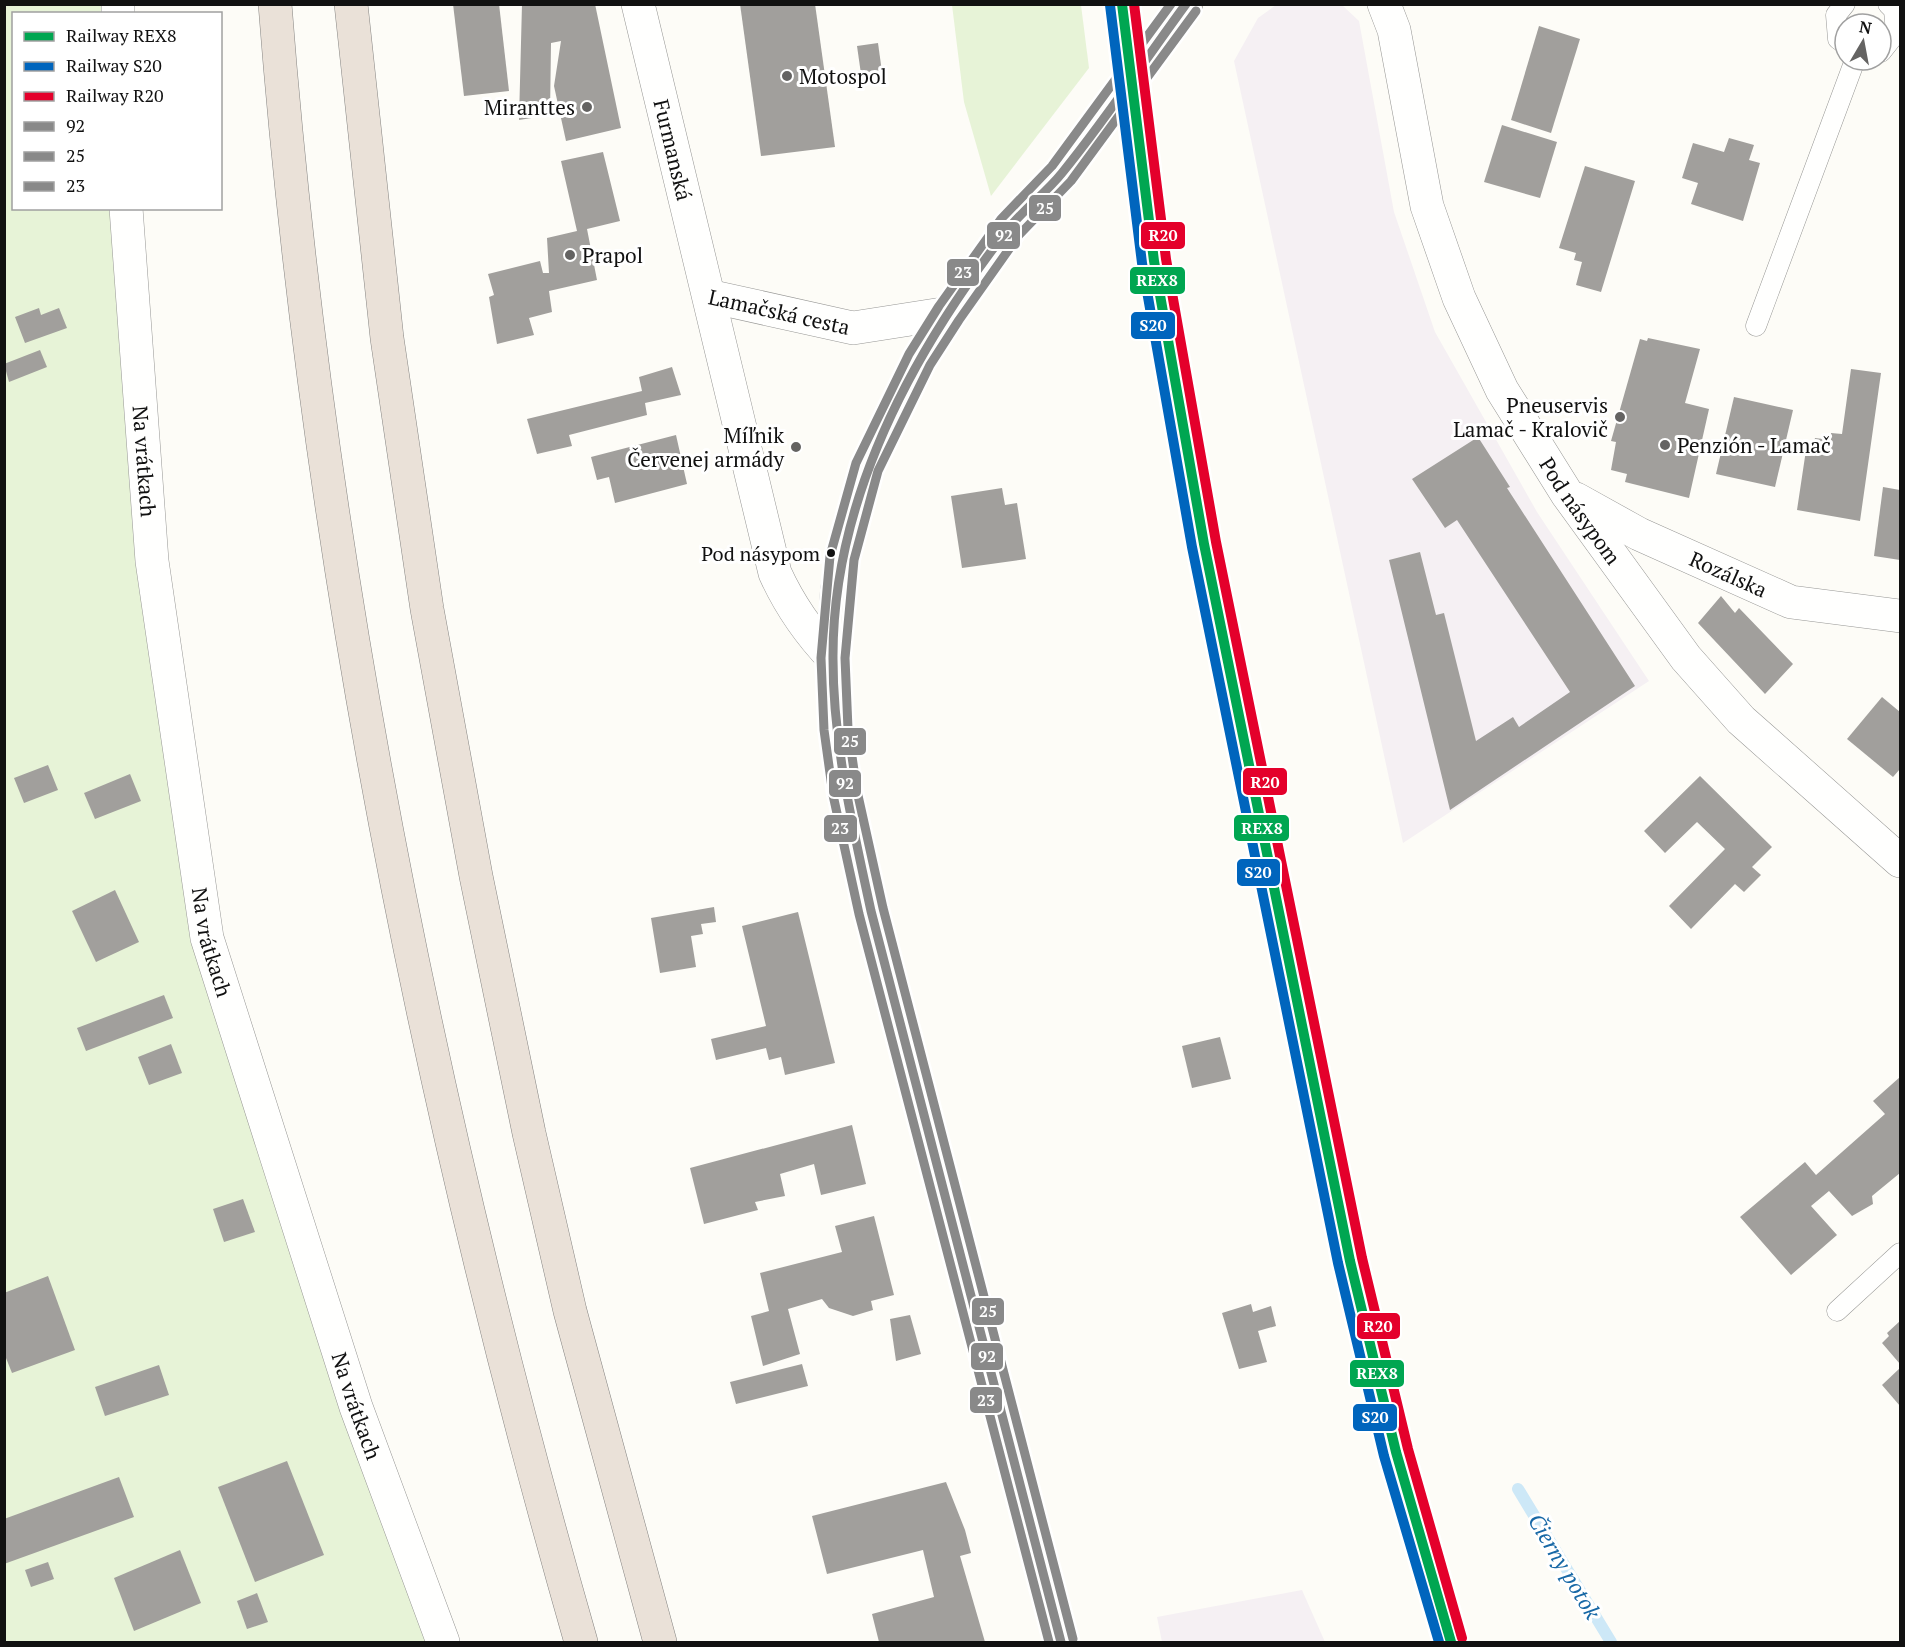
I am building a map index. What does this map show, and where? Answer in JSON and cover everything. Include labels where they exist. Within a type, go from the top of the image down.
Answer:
[{"type":"highway","points":[[275,4],[309,347],[351,619],[399,894],[458,1170],[497,1337],[581,1642]]},
{"type":"highway","points":[[351,4],[389,350],[427,609],[476,876],[529,1134],[570,1311],[660,1642]]},
{"type":"main road","points":[[1061,1642],[872,911],[845,793],[836,730],[833,658],[837,592],[843,558],[867,467],[910,378],[949,313],[1010,227],[1061,174],[1182,11]]},
{"type":"street","name":"Furmanská","points":[[638,4],[709,296]]},
{"type":"street","name":"Pod násypom","points":[[1383,8],[1394,30],[1427,206],[1459,298],[1502,390],[1567,494],[1686,658],[1741,720],[1900,861]]},
{"type":"street","name":"Na vrátkach","points":[[126,210],[152,561],[207,938],[356,1407],[443,1642]]},
{"type":"street","name":"Lamačská cesta","points":[[833,658],[807,630],[789,603],[775,573],[709,296],[853,328],[949,313]]},
{"type":"street","name":"Rozálska","points":[[1567,494],[1639,534],[1791,602],[1900,616]]},
{"type":"lane","points":[[1888,4],[1894,10],[1896,33],[1893,37]]},
{"type":"lane","points":[[1756,327],[1851,72]]},
{"type":"lane","points":[[1837,1311],[1900,1253]]},
{"type":"shaded area","points":[[1276,5],[1342,5],[1359,21],[1394,212],[1435,332],[1537,512],[1649,681],[1403,843],[1234,61],[1258,18]]},
{"type":"shaded area","points":[[1302,1590],[1325,1642],[1162,1642],[1157,1617]]},
{"type":"green space","points":[[5,5],[118,5],[118,12],[12,12],[12,210],[126,210],[207,938],[443,1642],[5,1642]]},
{"type":"green space","points":[[952,5],[1081,5],[1089,68],[991,196],[964,102]]},
{"type":"building","points":[[453,4],[499,4],[509,91],[464,96]]},
{"type":"building","points":[[522,4],[595,4],[621,128],[566,141],[554,86],[561,41],[551,43],[550,115],[519,120]]},
{"type":"building","name":"Motospol","points":[[740,4],[815,4],[835,147],[761,156]]},
{"type":"building","points":[[1539,26],[1580,39],[1551,133],[1511,120]]},
{"type":"building","points":[[878,43],[882,72],[861,74],[857,46]]},
{"type":"building","points":[[1502,125],[1557,142],[1540,198],[1484,182]]},
{"type":"building","points":[[1729,138],[1754,145],[1749,160],[1760,163],[1743,221],[1691,204],[1698,183],[1682,178],[1693,143],[1724,152]]},
{"type":"building","points":[[603,152],[620,221],[587,229],[597,280],[549,291],[552,312],[529,318],[534,335],[497,344],[489,297],[494,295],[488,274],[540,261],[543,273],[549,273],[547,238],[577,231],[561,161]]},
{"type":"building","points":[[1585,166],[1635,181],[1601,292],[1576,285],[1582,262],[1574,260],[1576,253],[1559,248]]},
{"type":"building","points":[[39,308],[41,315],[59,308],[67,328],[25,343],[15,317]]},
{"type":"building","points":[[1648,338],[1700,349],[1685,403],[1709,409],[1689,498],[1625,482],[1627,474],[1611,470],[1616,442],[1611,441],[1640,339],[1647,341]]},
{"type":"building","points":[[40,350],[47,367],[9,382],[4,364]]},
{"type":"building","points":[[672,367],[681,395],[645,403],[647,415],[569,435],[572,446],[537,454],[527,419],[642,391],[639,377]]},
{"type":"building","points":[[1851,369],[1881,373],[1860,521],[1797,510],[1806,450],[1812,451],[1815,438],[1831,440],[1831,433],[1842,434]]},
{"type":"building","points":[[1734,397],[1793,410],[1775,487],[1716,474]]},
{"type":"building","points":[[676,435],[687,484],[615,503],[609,477],[597,480],[591,457]]},
{"type":"building","points":[[1478,437],[1510,487],[1507,488],[1635,686],[1450,810],[1389,560],[1420,552],[1436,615],[1444,613],[1476,741],[1513,717],[1519,727],[1570,692],[1457,520],[1445,528],[1412,479]]},
{"type":"building","points":[[1883,487],[1900,490],[1900,560],[1874,556]]},
{"type":"building","points":[[1002,488],[1005,505],[1017,503],[1026,559],[962,568],[951,496]]},
{"type":"building","points":[[1721,596],[1735,613],[1739,608],[1793,664],[1765,694],[1698,623]]},
{"type":"building","points":[[1882,697],[1900,712],[1900,769],[1893,777],[1847,739]]},
{"type":"building","points":[[48,765],[58,790],[24,803],[14,778]]},
{"type":"building","points":[[130,774],[141,801],[95,819],[84,793]]},
{"type":"building","points":[[1700,776],[1772,847],[1752,867],[1761,875],[1744,892],[1735,884],[1691,929],[1669,906],[1725,849],[1697,822],[1665,853],[1644,831]]},
{"type":"building","points":[[115,890],[139,942],[96,962],[72,911]]},
{"type":"building","points":[[714,907],[716,922],[701,924],[703,934],[691,936],[696,967],[660,973],[651,918]]},
{"type":"building","points":[[798,912],[835,1063],[785,1075],[781,1057],[769,1060],[766,1048],[716,1060],[711,1039],[766,1026],[742,926]]},
{"type":"building","points":[[164,995],[173,1018],[86,1051],[77,1028]]},
{"type":"building","points":[[1220,1037],[1231,1079],[1192,1088],[1182,1046]]},
{"type":"building","points":[[171,1044],[182,1073],[149,1085],[138,1057]]},
{"type":"building","points":[[1900,1077],[1900,1173],[1872,1196],[1873,1204],[1852,1216],[1829,1191],[1811,1206],[1837,1235],[1791,1275],[1740,1217],[1805,1162],[1816,1175],[1885,1114],[1873,1101]]},
{"type":"building","points":[[852,1125],[866,1184],[821,1195],[814,1164],[780,1174],[785,1196],[755,1202],[758,1210],[704,1224],[690,1168]]},
{"type":"building","points":[[243,1199],[255,1232],[224,1242],[213,1209]]},
{"type":"building","points":[[874,1216],[894,1295],[871,1301],[873,1310],[853,1316],[829,1308],[822,1299],[788,1309],[800,1354],[763,1366],[751,1316],[769,1311],[760,1273],[842,1252],[835,1226]]},
{"type":"building","points":[[48,1276],[75,1350],[12,1373],[4,1353],[4,1293]]},
{"type":"building","points":[[1251,1304],[1253,1312],[1271,1306],[1276,1326],[1258,1331],[1267,1362],[1239,1369],[1222,1313]]},
{"type":"building","points":[[910,1315],[921,1354],[896,1361],[890,1319]]},
{"type":"building","points":[[1900,1321],[1900,1364],[1882,1343],[1889,1336],[1887,1333]]},
{"type":"building","points":[[802,1364],[808,1386],[736,1404],[730,1382]]},
{"type":"building","points":[[159,1365],[169,1395],[105,1416],[95,1387]]},
{"type":"building","points":[[1900,1368],[1900,1406],[1882,1385]]},
{"type":"building","points":[[287,1461],[324,1555],[255,1582],[218,1487]]},
{"type":"building","points":[[119,1477],[134,1517],[4,1564],[4,1519]]},
{"type":"building","points":[[946,1482],[965,1530],[971,1553],[960,1556],[985,1642],[879,1642],[872,1614],[934,1597],[923,1550],[827,1574],[812,1516]]},
{"type":"building","points":[[180,1550],[201,1603],[134,1631],[114,1578]]},
{"type":"building","points":[[48,1562],[54,1579],[31,1587],[25,1570]]},
{"type":"building","points":[[257,1593],[268,1622],[247,1629],[237,1601]]},
{"type":"waterway","name":"Čierny potok","points":[[1518,1489],[1611,1642]]},
{"type":"rail line","name":"REX8","points":[[1122,4],[1154,261],[1204,544],[1350,1261],[1396,1452],[1451,1642]]},
{"type":"rail line","name":"R20","points":[[1134,4],[1166,259],[1216,542],[1362,1258],[1408,1449],[1462,1638]]},
{"type":"rail line","name":"S20","points":[[1110,5],[1142,263],[1192,547],[1338,1263],[1384,1456],[1439,1642]]},
{"type":"transit line","name":"23","points":[[1049,1642],[859,914],[833,795],[824,730],[821,658],[830,556],[856,463],[909,354],[939,306],[1001,219],[1052,166],[1171,4]]},
{"type":"transit line","name":"92","points":[[1061,1642],[864,880],[845,786],[836,723],[833,659],[836,600],[846,542],[863,485],[884,430],[910,377],[940,325],[1009,228],[1056,180],[1078,153],[1186,4]]},
{"type":"transit line","name":"25","points":[[1073,1639],[883,908],[857,791],[848,729],[845,658],[854,560],[878,471],[930,365],[1019,235],[1071,181],[1196,11]]},
{"type":"place","name":"Motospol","points":[[787,76]]},
{"type":"place","name":"Miranttes","points":[[587,107]]},
{"type":"place","name":"Prapol","points":[[570,255]]},
{"type":"place","name":"Pneuservis Lamač - Kralovič","points":[[1620,417]]},
{"type":"place","name":"Penzión - Lamač","points":[[1665,445]]},
{"type":"place","name":"Míľnik Červenej armády","points":[[796,447]]},
{"type":"place","name":"Pod násypom","points":[[831,553]]}]
